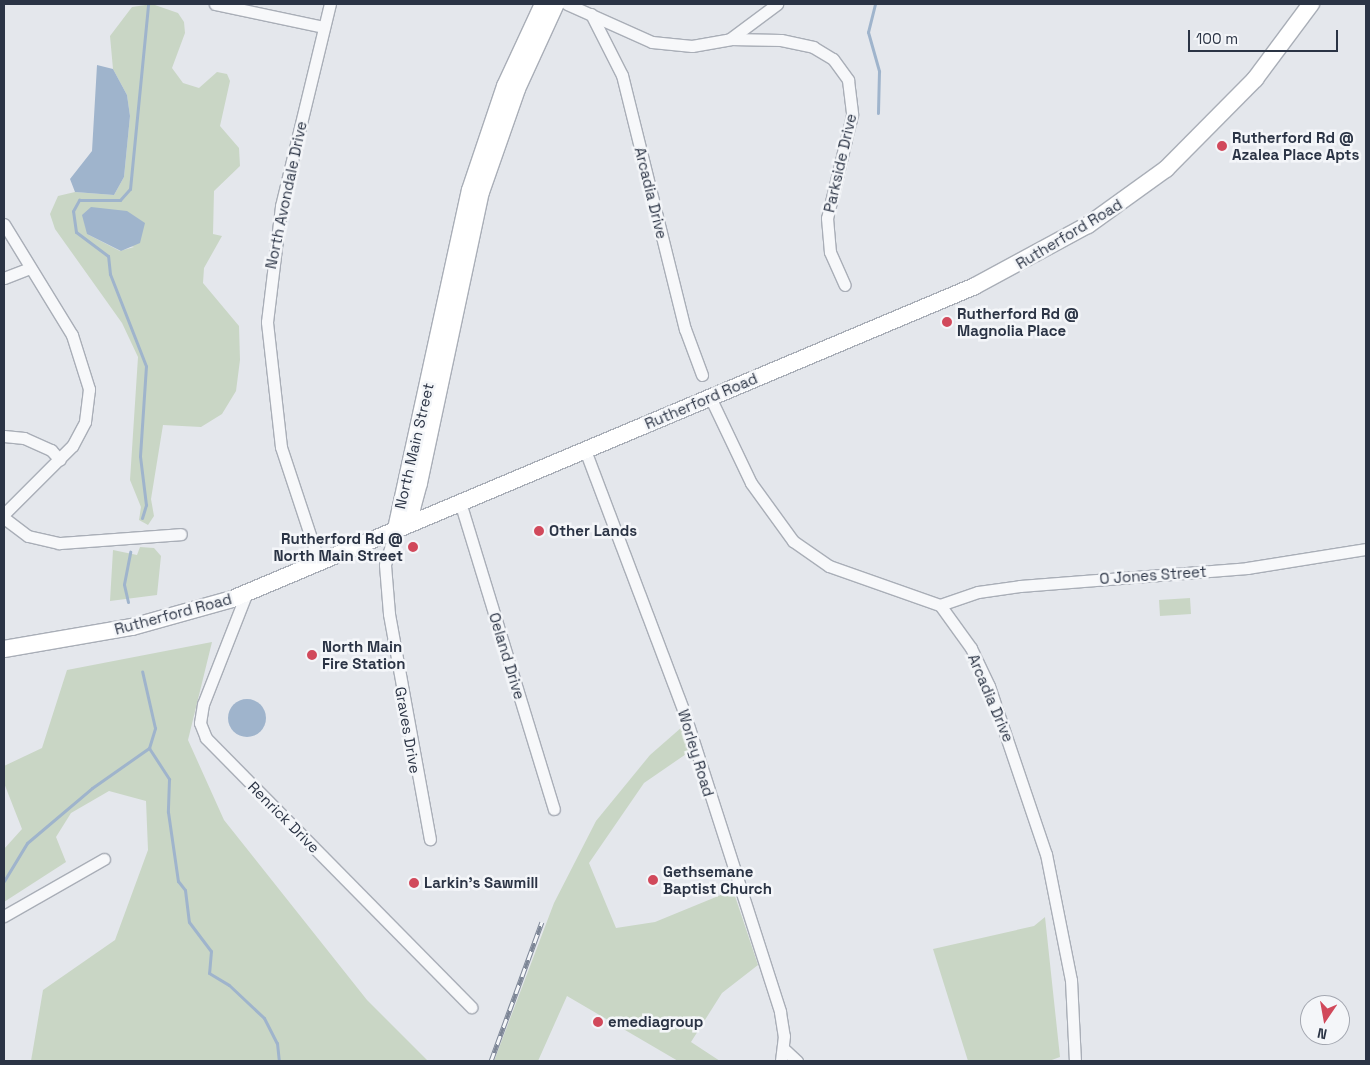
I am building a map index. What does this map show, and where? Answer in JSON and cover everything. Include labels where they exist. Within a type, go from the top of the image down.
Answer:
[{"type":"street","points":[[215,4],[324,27]]},
{"type":"street","name":"North Avondale Drive","points":[[319,562],[279,438],[267,322],[281,206],[330,4]]},
{"type":"street","name":"North Main Street","points":[[395,532],[412,509],[419,483],[466,232],[498,102],[544,4]]},
{"type":"street","name":"North Main Street","points":[[466,232],[503,123],[556,4]]},
{"type":"street","name":"Parkside Drive","points":[[567,4],[652,42],[692,46],[730,40],[781,40],[813,47],[833,59],[848,80],[852,115],[827,218],[830,252],[846,284]]},
{"type":"street","points":[[730,40],[777,4]]},
{"type":"street","name":"Rutherford Road","points":[[4,648],[132,627],[246,592],[395,532],[460,502],[975,286],[1088,225],[1139,191],[1201,139],[1256,79],[1311,4]]},
{"type":"street","name":"Arcadia Drive","points":[[591,14],[622,76],[686,329],[702,375]]},
{"type":"street","points":[[4,224],[28,269],[72,335],[89,389],[85,422],[60,460],[4,514]]},
{"type":"street","points":[[4,278],[28,269]]},
{"type":"street","points":[[710,397],[751,483],[797,545],[829,566],[940,605]]},
{"type":"street","points":[[4,436],[24,438],[51,450],[60,460]]},
{"type":"street","name":"Worley Road","points":[[585,450],[683,709],[780,1012],[784,1049],[781,1061]]},
{"type":"street","name":"Oeland Drive","points":[[460,502],[554,809]]},
{"type":"street","points":[[4,518],[28,536],[59,543],[182,534]]},
{"type":"street","name":"Graves Drive","points":[[395,532],[385,565],[388,614],[430,839]]},
{"type":"street","name":"O Jones Street","points":[[940,605],[978,592],[1020,586],[1246,568],[1366,549]]},
{"type":"street","name":"Renrick Drive","points":[[246,592],[202,704],[200,723],[206,738],[471,1007]]},
{"type":"street","name":"Arcadia Drive","points":[[940,605],[982,669],[1028,795],[1063,932],[1075,1061]]},
{"type":"street","points":[[4,916],[104,859]]},
{"type":"street","points":[[784,1049],[797,1061]]},
{"type":"green space","points":[[152,4],[178,13],[184,22],[185,33],[172,68],[183,83],[199,88],[217,72],[227,74],[230,81],[220,126],[239,148],[240,166],[214,191],[213,234],[222,236],[204,268],[203,283],[239,326],[240,360],[236,391],[222,414],[201,427],[163,425],[151,499],[154,516],[148,525],[139,520],[141,507],[130,480],[138,357],[122,323],[55,229],[50,214],[58,196],[75,192],[114,195],[124,177],[130,116],[127,95],[113,69],[110,36],[132,7]],"holes":[[[87,234],[134,247],[120,251]]]},
{"type":"green space","points":[[140,547],[154,548],[161,556],[157,595],[110,601],[113,550],[137,555]]},
{"type":"green space","points":[[1190,598],[1191,614],[1160,616],[1159,600]]},
{"type":"green space","points":[[212,642],[188,740],[224,820],[367,1000],[428,1061],[31,1061],[43,990],[115,940],[148,850],[146,801],[109,791],[71,813],[56,837],[66,862],[4,902],[4,849],[22,829],[4,783],[4,766],[42,748],[67,670]]},
{"type":"green space","points":[[682,727],[689,752],[644,783],[589,863],[616,928],[655,922],[733,890],[758,965],[722,993],[691,1042],[720,1061],[678,1061],[567,996],[538,1061],[494,1061],[554,903],[596,821],[650,755]]},
{"type":"green space","points":[[1045,917],[1060,1057],[1049,1061],[968,1061],[933,949],[1034,926]]},
{"type":"water","points":[[97,65],[113,69],[127,95],[130,116],[124,177],[114,195],[75,192],[70,179],[92,151]]},
{"type":"water","points":[[91,207],[127,211],[145,223],[140,243],[121,251],[87,234],[82,215]]},
{"type":"water","points":[[247,699],[261,704],[266,718],[261,732],[247,737],[233,732],[228,718],[233,704]]},
{"type":"waterway","points":[[142,518],[146,505],[140,456],[146,366],[110,274],[108,256],[76,232],[73,211],[79,200],[120,200],[130,189],[148,4]]},
{"type":"waterway","points":[[875,4],[868,32],[879,71],[878,113]]},
{"type":"waterway","points":[[128,602],[124,584],[130,552]]},
{"type":"waterway","points":[[4,881],[27,843],[92,788],[149,748],[155,728],[142,671]]},
{"type":"waterway","points":[[149,748],[169,779],[168,812],[178,881],[185,890],[189,922],[211,951],[209,973],[229,985],[264,1018],[277,1043],[279,1061]]},
{"type":"railway","points":[[491,1061],[542,922]]},
{"type":"place","name":"Rutherford Rd @ Azalea Place Apts","points":[[1222,146]]},
{"type":"place","name":"Rutherford Rd @ Magnolia Place","points":[[947,322]]},
{"type":"place","name":"Other Lands","points":[[539,531]]},
{"type":"place","name":"Rutherford Rd @ North Main Street","points":[[413,547]]},
{"type":"place","name":"North Main Fire Station","points":[[312,655]]},
{"type":"place","name":"Gethsemane Baptist Church","points":[[653,880]]},
{"type":"place","name":"Larkin's Sawmill","points":[[414,883]]},
{"type":"place","name":"emediagroup","points":[[598,1022]]}]
